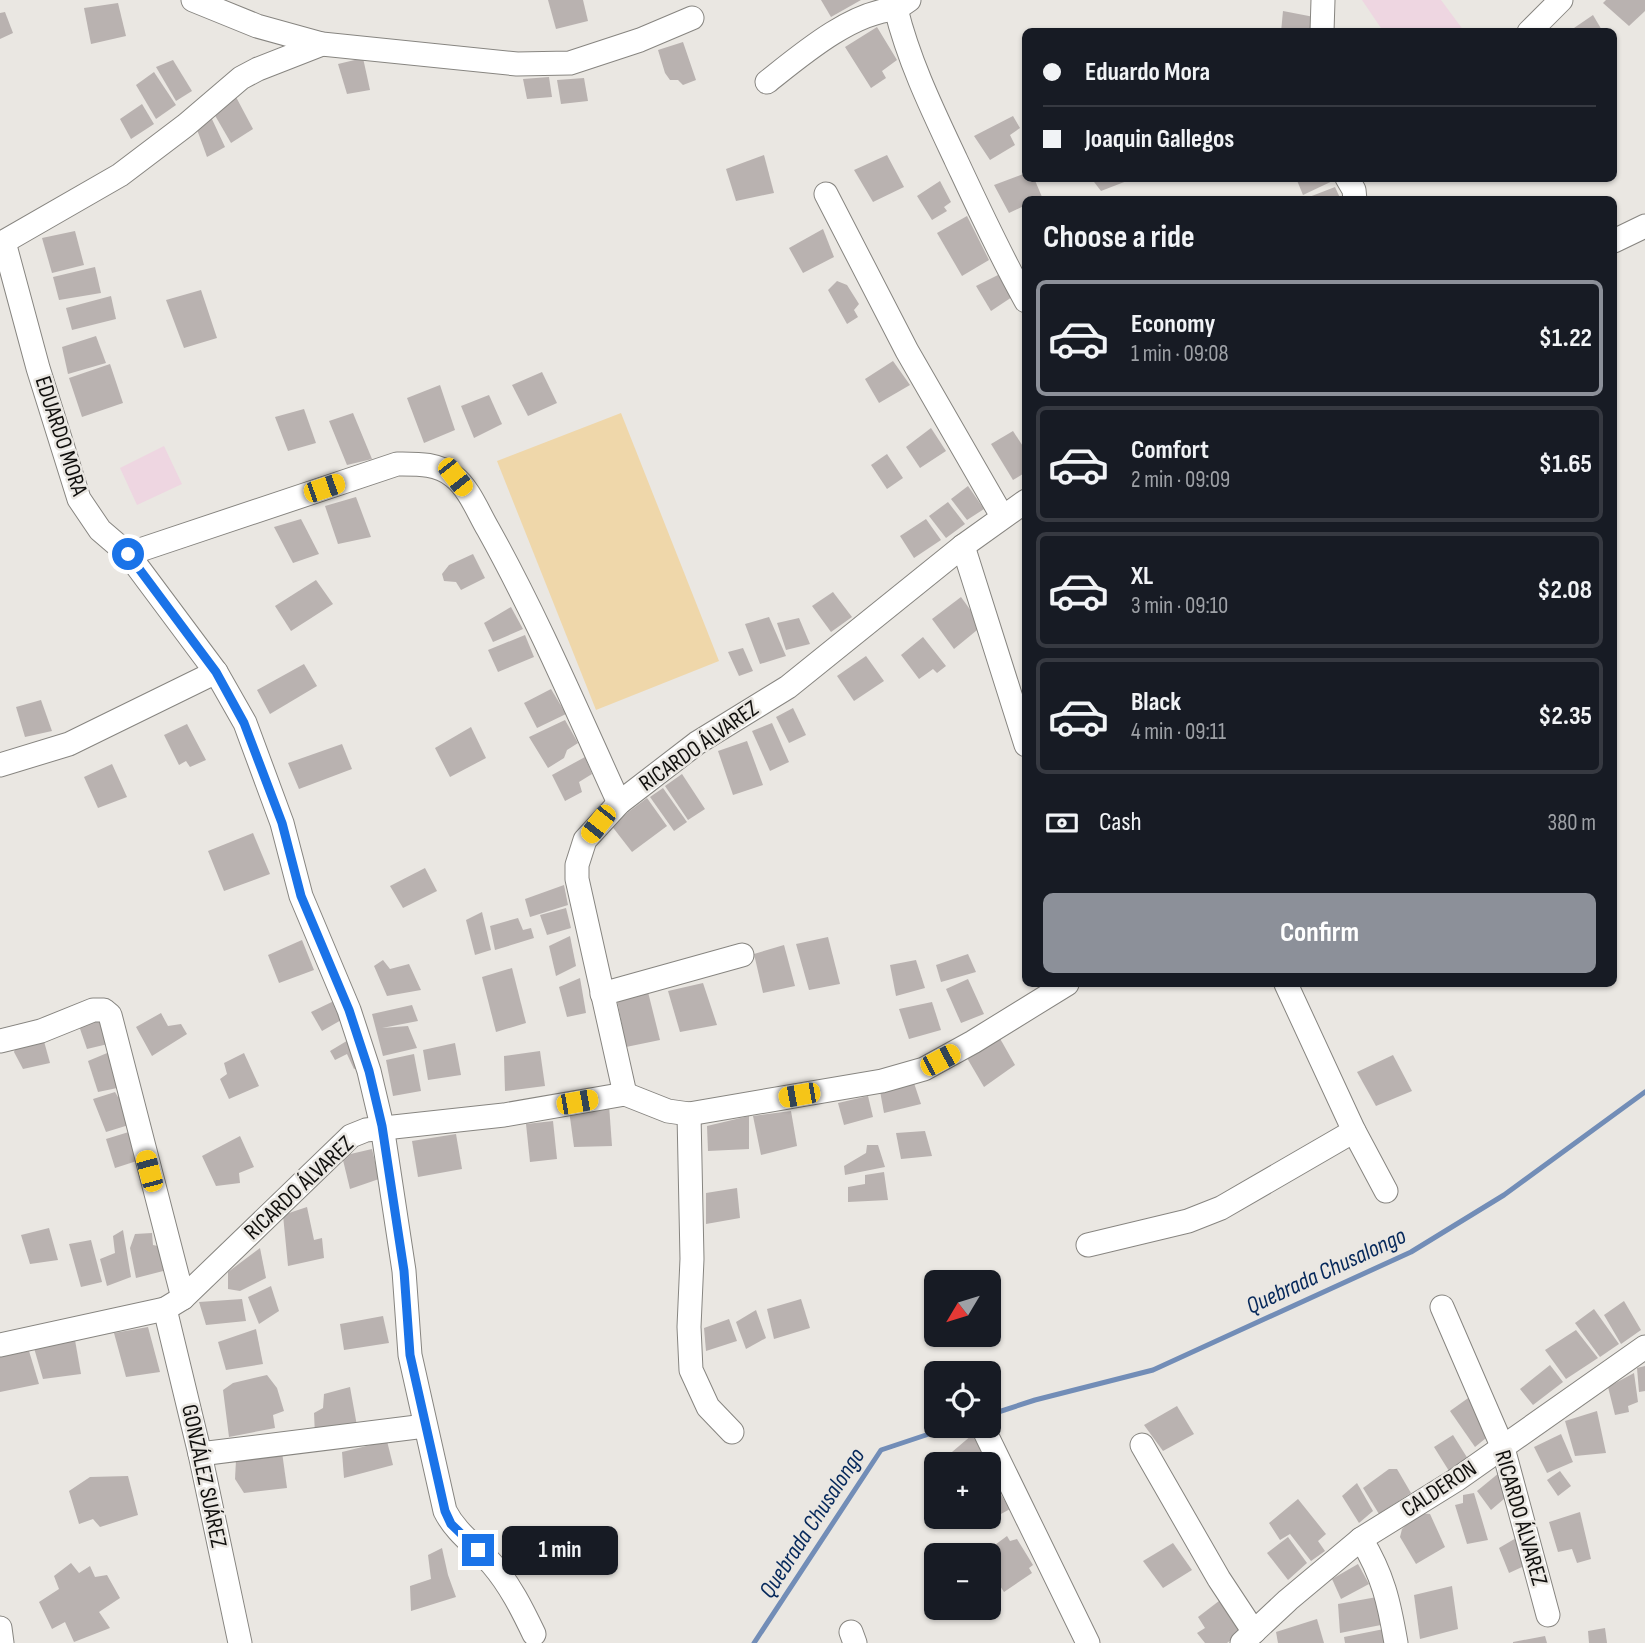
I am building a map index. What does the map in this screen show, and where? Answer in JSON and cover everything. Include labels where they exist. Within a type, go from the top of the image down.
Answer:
[{"type":"street","points":[[193,0],[257,26],[321,44],[517,64],[570,63],[640,40],[692,18]]},
{"type":"street","points":[[1322,28],[1323,0]]},
{"type":"street","points":[[1533,28],[1561,0]]},
{"type":"street","points":[[766,82],[795,58],[835,33],[869,15],[903,5],[902,33],[929,103],[1006,266],[1022,294]]},
{"type":"street","name":"EDUARDO MORA","points":[[321,44],[241,78],[186,125],[120,175],[2,243],[79,499],[100,530],[128,554],[216,672],[244,723],[282,823],[301,896],[353,1023],[369,1071],[382,1126],[404,1271],[410,1355],[445,1511],[451,1524],[491,1564],[518,1601],[534,1634]]},
{"type":"street","points":[[826,194],[907,351],[1002,516]]},
{"type":"street","points":[[1617,240],[1645,226]]},
{"type":"street","points":[[128,554],[397,464],[438,467],[455,477],[468,493],[508,564],[619,803]]},
{"type":"street","name":"RICARDO ÁLVAREZ","points":[[174,1303],[351,1136],[382,1126],[504,1115],[625,1094],[577,879],[577,865],[586,840],[619,803],[697,743],[788,687],[963,546],[1022,504]]},
{"type":"street","points":[[963,546],[1022,732]]},
{"type":"street","points":[[0,765],[69,744],[216,672]]},
{"type":"street","points":[[602,994],[742,955]]},
{"type":"street","points":[[625,1094],[668,1111],[689,1114],[881,1081],[924,1069],[1062,987]]},
{"type":"street","points":[[1287,987],[1354,1131],[1386,1191]]},
{"type":"street","name":"GONZÁLEZ SUÁREZ","points":[[0,1041],[41,1031],[93,1010],[104,1010],[110,1015],[174,1303],[200,1454],[240,1643]]},
{"type":"street","points":[[689,1114],[691,1370],[708,1407],[732,1432]]},
{"type":"street","points":[[1088,1245],[1188,1221],[1221,1209],[1354,1131]]},
{"type":"street","points":[[0,1345],[174,1303]]},
{"type":"street","name":"RICARDO ÁLVAREZ","points":[[1442,1307],[1503,1447],[1548,1615]]},
{"type":"street","name":"CALDERON","points":[[1248,1637],[1361,1539],[1456,1480],[1645,1347]]},
{"type":"street","points":[[200,1454],[425,1426]]},
{"type":"street","points":[[988,1438],[1088,1643]]},
{"type":"street","points":[[1142,1445],[1219,1579],[1248,1637]]},
{"type":"street","points":[[1361,1539],[1378,1569],[1389,1602],[1396,1643]]},
{"type":"street","points":[[0,1629],[2,1643]]},
{"type":"shaded area","points":[[1362,0],[1441,0],[1462,28],[1381,28]]},
{"type":"shaded area","points":[[621,413],[719,661],[596,710],[497,461]]},
{"type":"shaded area","points":[[164,446],[182,484],[137,505],[120,468]]},
{"type":"building","points":[[548,0],[583,0],[588,21],[556,29]]},
{"type":"building","points":[[821,0],[861,0],[831,17]]},
{"type":"building","points":[[1606,0],[1645,0],[1645,11],[1629,26],[1603,3]]},
{"type":"building","points":[[118,3],[126,36],[91,44],[84,8]]},
{"type":"building","points":[[1283,11],[1314,17],[1313,28],[1281,28]]},
{"type":"building","points":[[5,12],[13,33],[0,39],[0,13]]},
{"type":"building","points":[[1593,15],[1601,28],[1574,28]]},
{"type":"building","points":[[877,27],[897,60],[882,71],[886,78],[871,88],[845,47]]},
{"type":"building","points":[[683,42],[696,80],[683,85],[678,80],[670,80],[665,73],[658,50]]},
{"type":"building","points":[[363,58],[370,90],[347,94],[338,64]]},
{"type":"building","points":[[173,60],[192,91],[176,101],[156,67]]},
{"type":"building","points":[[154,72],[176,105],[156,119],[136,85]]},
{"type":"building","points":[[549,77],[552,97],[527,99],[523,79]]},
{"type":"building","points":[[584,78],[588,101],[561,104],[557,80]]},
{"type":"building","points":[[236,97],[253,129],[231,143],[213,112]]},
{"type":"building","points":[[142,104],[154,124],[131,139],[120,119]]},
{"type":"building","points":[[1013,116],[1020,128],[1010,135],[1015,145],[990,160],[974,136]]},
{"type":"building","points":[[211,117],[225,147],[207,157],[195,124]]},
{"type":"building","points":[[764,155],[774,193],[736,201],[726,169]]},
{"type":"building","points":[[887,155],[904,187],[873,202],[854,170]]},
{"type":"building","points":[[1022,174],[1022,182],[1036,182],[1042,196],[1022,196],[1022,207],[1009,213],[994,185]]},
{"type":"building","points":[[940,181],[951,202],[944,207],[947,211],[932,220],[917,196]]},
{"type":"building","points":[[1094,182],[1124,182],[1101,191]]},
{"type":"building","points":[[1298,182],[1331,182],[1303,195]]},
{"type":"building","points":[[1335,187],[1339,196],[1312,196]]},
{"type":"building","points":[[967,216],[989,260],[962,276],[937,233]]},
{"type":"building","points":[[823,229],[834,257],[803,273],[789,248]]},
{"type":"building","points":[[75,231],[84,265],[52,273],[42,238]]},
{"type":"building","points":[[95,267],[101,293],[59,300],[53,277]]},
{"type":"building","points":[[998,275],[1012,297],[991,311],[976,286]]},
{"type":"building","points":[[837,281],[847,285],[859,304],[854,310],[858,317],[847,324],[828,290]]},
{"type":"building","points":[[201,290],[217,338],[184,348],[166,300]]},
{"type":"building","points":[[111,296],[116,319],[72,330],[66,308]]},
{"type":"building","points":[[96,336],[106,363],[68,374],[62,347]]},
{"type":"building","points":[[893,361],[910,385],[879,403],[865,379]]},
{"type":"building","points":[[110,364],[123,403],[82,417],[69,378]]},
{"type":"building","points":[[542,372],[557,403],[528,416],[512,385]]},
{"type":"building","points":[[440,385],[455,430],[424,443],[407,398]]},
{"type":"building","points":[[489,395],[502,424],[474,438],[461,406]]},
{"type":"building","points":[[304,409],[316,443],[288,451],[275,417]]},
{"type":"building","points":[[353,413],[372,459],[347,465],[329,421]]},
{"type":"building","points":[[931,428],[946,451],[920,468],[906,447]]},
{"type":"building","points":[[1013,431],[1022,445],[1022,474],[1013,480],[991,444]]},
{"type":"building","points":[[887,454],[903,478],[887,489],[871,465]]},
{"type":"building","points":[[968,486],[984,509],[967,520],[951,499]]},
{"type":"building","points":[[356,497],[371,537],[338,544],[325,506]]},
{"type":"building","points":[[948,502],[965,524],[946,538],[929,516]]},
{"type":"building","points":[[301,519],[319,554],[293,563],[274,527]]},
{"type":"building","points":[[926,519],[941,540],[914,558],[900,536]]},
{"type":"building","points":[[473,554],[485,578],[461,590],[456,582],[444,581],[442,574],[449,565]]},
{"type":"building","points":[[316,580],[333,604],[291,631],[275,606]]},
{"type":"building","points":[[833,592],[852,617],[831,632],[812,606]]},
{"type":"building","points":[[961,597],[982,626],[954,649],[932,619]]},
{"type":"building","points":[[511,607],[523,629],[493,642],[484,623]]},
{"type":"building","points":[[769,617],[786,656],[760,664],[745,624]]},
{"type":"building","points":[[799,618],[810,644],[786,650],[777,623]]},
{"type":"building","points":[[525,635],[534,657],[498,672],[488,650]]},
{"type":"building","points":[[923,637],[946,666],[937,673],[933,669],[919,679],[901,655]]},
{"type":"building","points":[[743,648],[753,671],[739,676],[728,652]]},
{"type":"building","points":[[866,656],[884,681],[854,701],[837,676]]},
{"type":"building","points":[[304,664],[317,686],[270,714],[257,690]]},
{"type":"building","points":[[551,689],[566,714],[537,728],[524,703]]},
{"type":"building","points":[[41,700],[52,731],[25,737],[16,707]]},
{"type":"building","points":[[793,708],[806,735],[789,743],[776,717]]},
{"type":"building","points":[[565,720],[578,743],[567,750],[564,758],[548,768],[529,737]]},
{"type":"building","points":[[772,723],[789,762],[770,771],[752,731]]},
{"type":"building","points":[[187,724],[206,760],[190,767],[186,761],[179,765],[164,735]]},
{"type":"building","points":[[471,727],[486,758],[450,777],[435,748]]},
{"type":"building","points":[[747,741],[763,785],[733,795],[718,751]]},
{"type":"building","points":[[342,744],[352,769],[299,789],[288,763]]},
{"type":"building","points":[[585,757],[592,774],[579,782],[582,792],[565,801],[552,775]]},
{"type":"building","points":[[112,764],[127,797],[98,808],[84,777]]},
{"type":"building","points":[[682,774],[705,809],[688,820],[665,786]]},
{"type":"building","points":[[663,788],[687,822],[674,831],[650,797]]},
{"type":"building","points":[[647,798],[667,826],[632,852],[611,825]]},
{"type":"building","points":[[253,833],[270,874],[224,891],[208,851]]},
{"type":"building","points":[[425,868],[437,891],[403,908],[390,886]]},
{"type":"building","points":[[564,885],[568,905],[530,917],[525,899]]},
{"type":"building","points":[[566,908],[571,928],[547,935],[540,915]]},
{"type":"building","points":[[482,912],[491,950],[475,955],[466,920]]},
{"type":"building","points":[[518,918],[523,930],[531,928],[534,938],[495,950],[490,926]]},
{"type":"building","points":[[570,936],[576,966],[556,976],[549,946]]},
{"type":"building","points":[[828,937],[840,984],[809,990],[796,944]]},
{"type":"building","points":[[302,940],[314,970],[279,983],[268,955]]},
{"type":"building","points":[[784,945],[795,986],[763,993],[754,954]]},
{"type":"building","points":[[968,954],[976,972],[941,982],[936,965]]},
{"type":"building","points":[[383,960],[390,969],[409,964],[421,990],[387,996],[374,966]]},
{"type":"building","points":[[916,960],[925,988],[896,996],[890,965]]},
{"type":"building","points":[[512,968],[526,1023],[496,1032],[482,977]]},
{"type":"building","points":[[580,978],[586,1013],[567,1017],[559,987]]},
{"type":"building","points":[[968,979],[984,1014],[961,1023],[946,989]]},
{"type":"building","points":[[703,983],[717,1025],[680,1032],[668,991]]},
{"type":"building","points":[[648,992],[660,1040],[626,1047],[617,999]]},
{"type":"building","points":[[336,1000],[343,1019],[322,1031],[311,1012]]},
{"type":"building","points":[[932,1002],[941,1030],[909,1039],[899,1009]]},
{"type":"building","points":[[412,1005],[418,1021],[382,1028],[408,1026],[417,1048],[383,1056],[372,1014]]},
{"type":"building","points":[[161,1013],[168,1026],[181,1024],[187,1034],[152,1056],[136,1027]]},
{"type":"building","points":[[105,1019],[112,1043],[87,1049],[78,1023]]},
{"type":"building","points":[[42,1034],[50,1063],[23,1069],[14,1052],[17,1043]]},
{"type":"building","points":[[998,1035],[1015,1065],[984,1087],[967,1058]]},
{"type":"building","points":[[350,1039],[362,1066],[354,1069],[347,1054],[335,1060],[330,1051]]},
{"type":"building","points":[[455,1043],[461,1075],[428,1080],[423,1050]]},
{"type":"building","points":[[112,1051],[122,1087],[98,1092],[88,1061]]},
{"type":"building","points":[[540,1051],[545,1086],[505,1091],[504,1056]]},
{"type":"building","points":[[244,1053],[259,1086],[229,1099],[220,1079],[227,1074],[224,1063]]},
{"type":"building","points":[[414,1054],[421,1091],[393,1096],[386,1060]]},
{"type":"building","points":[[1393,1055],[1412,1091],[1376,1106],[1357,1072]]},
{"type":"building","points":[[914,1083],[921,1104],[884,1113],[880,1091]]},
{"type":"building","points":[[115,1092],[118,1097],[124,1096],[132,1124],[106,1132],[93,1099]]},
{"type":"building","points":[[868,1096],[873,1117],[844,1125],[838,1103]]},
{"type":"building","points":[[609,1105],[612,1146],[574,1147],[569,1110]]},
{"type":"building","points":[[791,1111],[797,1146],[761,1155],[753,1116]]},
{"type":"building","points":[[749,1116],[749,1149],[708,1151],[707,1126]]},
{"type":"building","points":[[553,1121],[557,1159],[530,1162],[526,1124]]},
{"type":"building","points":[[132,1131],[143,1159],[115,1168],[106,1139]]},
{"type":"building","points":[[925,1131],[932,1156],[901,1159],[896,1133]]},
{"type":"building","points":[[456,1134],[462,1169],[418,1177],[412,1141]]},
{"type":"building","points":[[240,1136],[254,1167],[239,1173],[240,1183],[216,1186],[202,1156]]},
{"type":"building","points":[[867,1145],[878,1145],[885,1167],[845,1175],[844,1166],[866,1153]]},
{"type":"building","points":[[372,1149],[379,1179],[350,1189],[342,1156]]},
{"type":"building","points":[[884,1172],[888,1200],[848,1202],[848,1187],[865,1184],[865,1175]]},
{"type":"building","points":[[737,1188],[740,1218],[706,1224],[706,1193]]},
{"type":"building","points":[[307,1207],[314,1240],[322,1238],[324,1258],[288,1266],[283,1215]]},
{"type":"building","points":[[49,1228],[58,1260],[30,1264],[21,1235]]},
{"type":"building","points":[[123,1230],[131,1277],[107,1286],[100,1259],[115,1253],[113,1236]]},
{"type":"building","points":[[152,1233],[153,1245],[163,1247],[171,1269],[136,1278],[130,1248],[135,1234]]},
{"type":"building","points":[[91,1240],[102,1282],[81,1287],[69,1244]]},
{"type":"building","points":[[260,1248],[266,1278],[240,1291],[228,1289],[228,1272]]},
{"type":"building","points":[[271,1286],[279,1311],[259,1324],[248,1297]]},
{"type":"building","points":[[242,1299],[246,1321],[206,1325],[199,1302]]},
{"type":"building","points":[[801,1299],[810,1328],[774,1339],[767,1309]]},
{"type":"building","points":[[1624,1301],[1641,1330],[1621,1344],[1604,1315]]},
{"type":"building","points":[[1594,1309],[1619,1344],[1600,1357],[1575,1323]]},
{"type":"building","points":[[756,1310],[766,1338],[746,1349],[736,1322]]},
{"type":"building","points":[[383,1316],[389,1343],[344,1350],[340,1324]]},
{"type":"building","points":[[729,1319],[737,1341],[706,1351],[704,1328]]},
{"type":"building","points":[[148,1327],[160,1372],[126,1377],[114,1333]]},
{"type":"building","points":[[256,1329],[263,1364],[226,1370],[218,1342]]},
{"type":"building","points":[[1576,1330],[1598,1358],[1566,1379],[1545,1350]]},
{"type":"building","points":[[75,1340],[81,1374],[43,1379],[34,1348]]},
{"type":"building","points":[[29,1351],[39,1384],[0,1392],[0,1357]]},
{"type":"building","points":[[1550,1365],[1563,1382],[1533,1405],[1520,1389]]},
{"type":"building","points":[[1645,1366],[1645,1391],[1639,1392],[1637,1368]]},
{"type":"building","points":[[1634,1373],[1638,1402],[1628,1406],[1629,1412],[1615,1415],[1608,1387]]},
{"type":"building","points":[[267,1375],[277,1388],[284,1411],[273,1415],[275,1428],[229,1437],[223,1390],[233,1383]]},
{"type":"building","points":[[350,1387],[357,1426],[315,1435],[314,1413],[323,1408],[324,1394]]},
{"type":"building","points":[[1471,1396],[1491,1434],[1475,1447],[1450,1411]]},
{"type":"building","points":[[1177,1406],[1194,1434],[1163,1451],[1144,1425]]},
{"type":"building","points":[[1597,1411],[1606,1453],[1575,1456],[1565,1421]]},
{"type":"building","points":[[1561,1434],[1573,1462],[1547,1473],[1534,1447]]},
{"type":"building","points":[[1453,1435],[1468,1459],[1449,1471],[1434,1447]]},
{"type":"building","points":[[968,1438],[974,1438],[982,1452],[952,1452]]},
{"type":"building","points":[[387,1441],[393,1465],[344,1478],[342,1452]]},
{"type":"building","points":[[282,1452],[287,1488],[244,1493],[235,1479],[236,1460]]},
{"type":"building","points":[[1505,1468],[1511,1493],[1491,1510],[1477,1491]]},
{"type":"building","points":[[1389,1469],[1397,1469],[1411,1493],[1379,1514],[1363,1488]]},
{"type":"building","points":[[1560,1471],[1571,1486],[1558,1496],[1547,1480]]},
{"type":"building","points":[[128,1476],[138,1515],[100,1527],[93,1519],[79,1524],[69,1491],[90,1477]]},
{"type":"building","points":[[1357,1483],[1373,1511],[1359,1523],[1342,1496]]},
{"type":"building","points":[[1474,1493],[1488,1540],[1467,1544],[1455,1505],[1463,1503],[1463,1495]]},
{"type":"building","points":[[1001,1495],[1010,1509],[1001,1514]]},
{"type":"building","points":[[1298,1499],[1326,1534],[1318,1541],[1325,1551],[1311,1561],[1290,1534],[1280,1540],[1269,1523]]},
{"type":"building","points":[[1580,1512],[1591,1559],[1577,1563],[1572,1549],[1558,1552],[1549,1522]]},
{"type":"building","points":[[1418,1513],[1430,1514],[1445,1547],[1416,1564],[1400,1537],[1402,1529]]},
{"type":"building","points":[[1523,1534],[1531,1563],[1509,1573],[1499,1548]]},
{"type":"building","points":[[1007,1536],[1010,1541],[1017,1539],[1033,1565],[1029,1568],[1032,1573],[1004,1592],[1001,1587],[1001,1543],[998,1543]]},
{"type":"building","points":[[1288,1537],[1307,1563],[1288,1580],[1267,1553]]},
{"type":"building","points":[[1173,1543],[1192,1570],[1163,1588],[1143,1561]]},
{"type":"building","points":[[442,1548],[456,1597],[411,1611],[410,1586],[431,1579],[428,1555]]},
{"type":"building","points":[[71,1563],[79,1573],[90,1566],[95,1577],[107,1575],[120,1598],[99,1612],[110,1628],[74,1642],[65,1622],[52,1629],[39,1602],[59,1589],[54,1576]]},
{"type":"building","points":[[1358,1564],[1369,1584],[1341,1599],[1332,1579]]},
{"type":"building","points":[[1452,1586],[1458,1629],[1420,1639],[1414,1595]]},
{"type":"building","points":[[1377,1597],[1381,1625],[1340,1633],[1338,1604]]},
{"type":"building","points":[[1219,1601],[1243,1631],[1227,1643],[1205,1643],[1197,1633],[1205,1628],[1198,1617]]},
{"type":"building","points":[[1317,1619],[1324,1643],[1278,1643],[1276,1632]]},
{"type":"building","points":[[1605,1628],[1607,1643],[1589,1643],[1588,1631]]},
{"type":"building","points":[[1384,1629],[1387,1643],[1345,1643],[1344,1637]]},
{"type":"building","points":[[1545,1636],[1547,1643],[1513,1643],[1513,1642]]},
{"type":"waterway","name":"Quebrada Chusalongo","points":[[1001,1411],[1153,1370],[1411,1252],[1504,1195],[1645,1092]]},
{"type":"waterway","name":"Quebrada Chusalongo","points":[[754,1643],[881,1450],[924,1436]]},
{"type":"route","points":[[128,554],[216,672],[244,723],[282,823],[301,896],[349,1010],[369,1071],[382,1126],[404,1271],[410,1355],[445,1511],[451,1524],[478,1550]]}]
